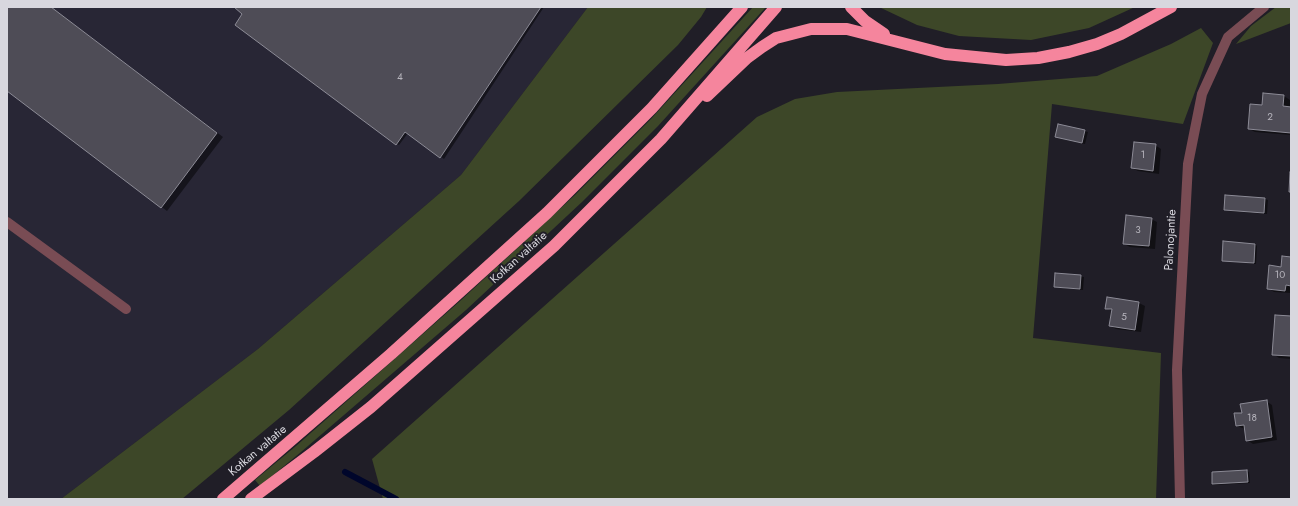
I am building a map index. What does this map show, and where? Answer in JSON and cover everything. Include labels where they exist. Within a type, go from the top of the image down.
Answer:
[{"type":"highway","points":[[699,56],[733,7]]},
{"type":"highway","name":"Kotkan valtatie","points":[[223,499],[391,354],[547,213],[603,158],[699,56],[742,7]]},
{"type":"highway","name":"Kotkan valtatie","points":[[251,499],[371,407],[554,246],[661,139],[776,7]]},
{"type":"highway","points":[[851,7],[865,21],[901,42]]},
{"type":"highway","points":[[661,139],[747,58],[776,38],[811,29],[847,29],[945,54],[1006,60],[1038,58],[1069,52],[1097,44],[1121,34],[1171,7]]},
{"type":"street","name":"Palonojantie","points":[[1180,499],[1177,370],[1188,164],[1202,94],[1228,37],[1264,7]]},
{"type":"street","points":[[7,222],[126,309]]},
{"type":"shaded area","points":[[7,7],[588,7],[461,175],[258,349],[61,499],[7,499]]},
{"type":"green space","points":[[588,7],[707,7],[701,17],[678,45],[519,201],[289,410],[182,499],[61,499],[258,349],[461,175]]},
{"type":"green space","points":[[753,7],[766,7],[658,126],[582,202],[466,310],[260,486],[255,480],[296,446],[459,302],[575,195],[651,119]]},
{"type":"green space","points":[[879,7],[1135,7],[1089,28],[1031,40],[959,36],[917,25]]},
{"type":"green space","points":[[1276,7],[1291,7],[1291,23],[1236,44],[1251,26]]},
{"type":"green space","points":[[1201,28],[1213,43],[1183,124],[1052,104],[1033,338],[1161,353],[1156,499],[383,499],[372,459],[757,117],[795,99],[837,92],[998,84],[1097,76],[1171,44]]},
{"type":"building","points":[[7,7],[51,7],[217,133],[161,208],[7,91]]},
{"type":"building","points":[[234,7],[541,7],[440,158],[405,132],[396,145],[235,25],[242,14]]},
{"type":"building","points":[[1263,93],[1284,95],[1283,106],[1291,107],[1291,133],[1248,129],[1250,104],[1262,105]]},
{"type":"building","points":[[1058,124],[1085,130],[1082,143],[1055,137]]},
{"type":"building","points":[[1134,142],[1156,144],[1153,171],[1131,168]]},
{"type":"building","points":[[1290,172],[1291,192],[1289,192]]},
{"type":"building","points":[[1225,195],[1265,198],[1264,213],[1224,210]]},
{"type":"building","points":[[1126,215],[1152,218],[1149,246],[1123,244]]},
{"type":"building","points":[[1223,241],[1255,244],[1254,263],[1222,261]]},
{"type":"building","points":[[1282,256],[1291,257],[1291,286],[1286,285],[1285,291],[1267,289],[1269,265],[1281,267]]},
{"type":"building","points":[[1055,273],[1081,275],[1080,289],[1054,287]]},
{"type":"building","points":[[1107,297],[1139,302],[1135,330],[1109,326],[1112,309],[1105,309]]},
{"type":"building","points":[[1275,315],[1291,316],[1291,356],[1272,355]]},
{"type":"building","points":[[1267,400],[1272,437],[1246,441],[1244,425],[1236,426],[1234,413],[1242,413],[1240,404]]},
{"type":"building","points":[[1247,470],[1248,482],[1212,484],[1212,472]]},
{"type":"waterway","points":[[345,472],[396,499]]}]
